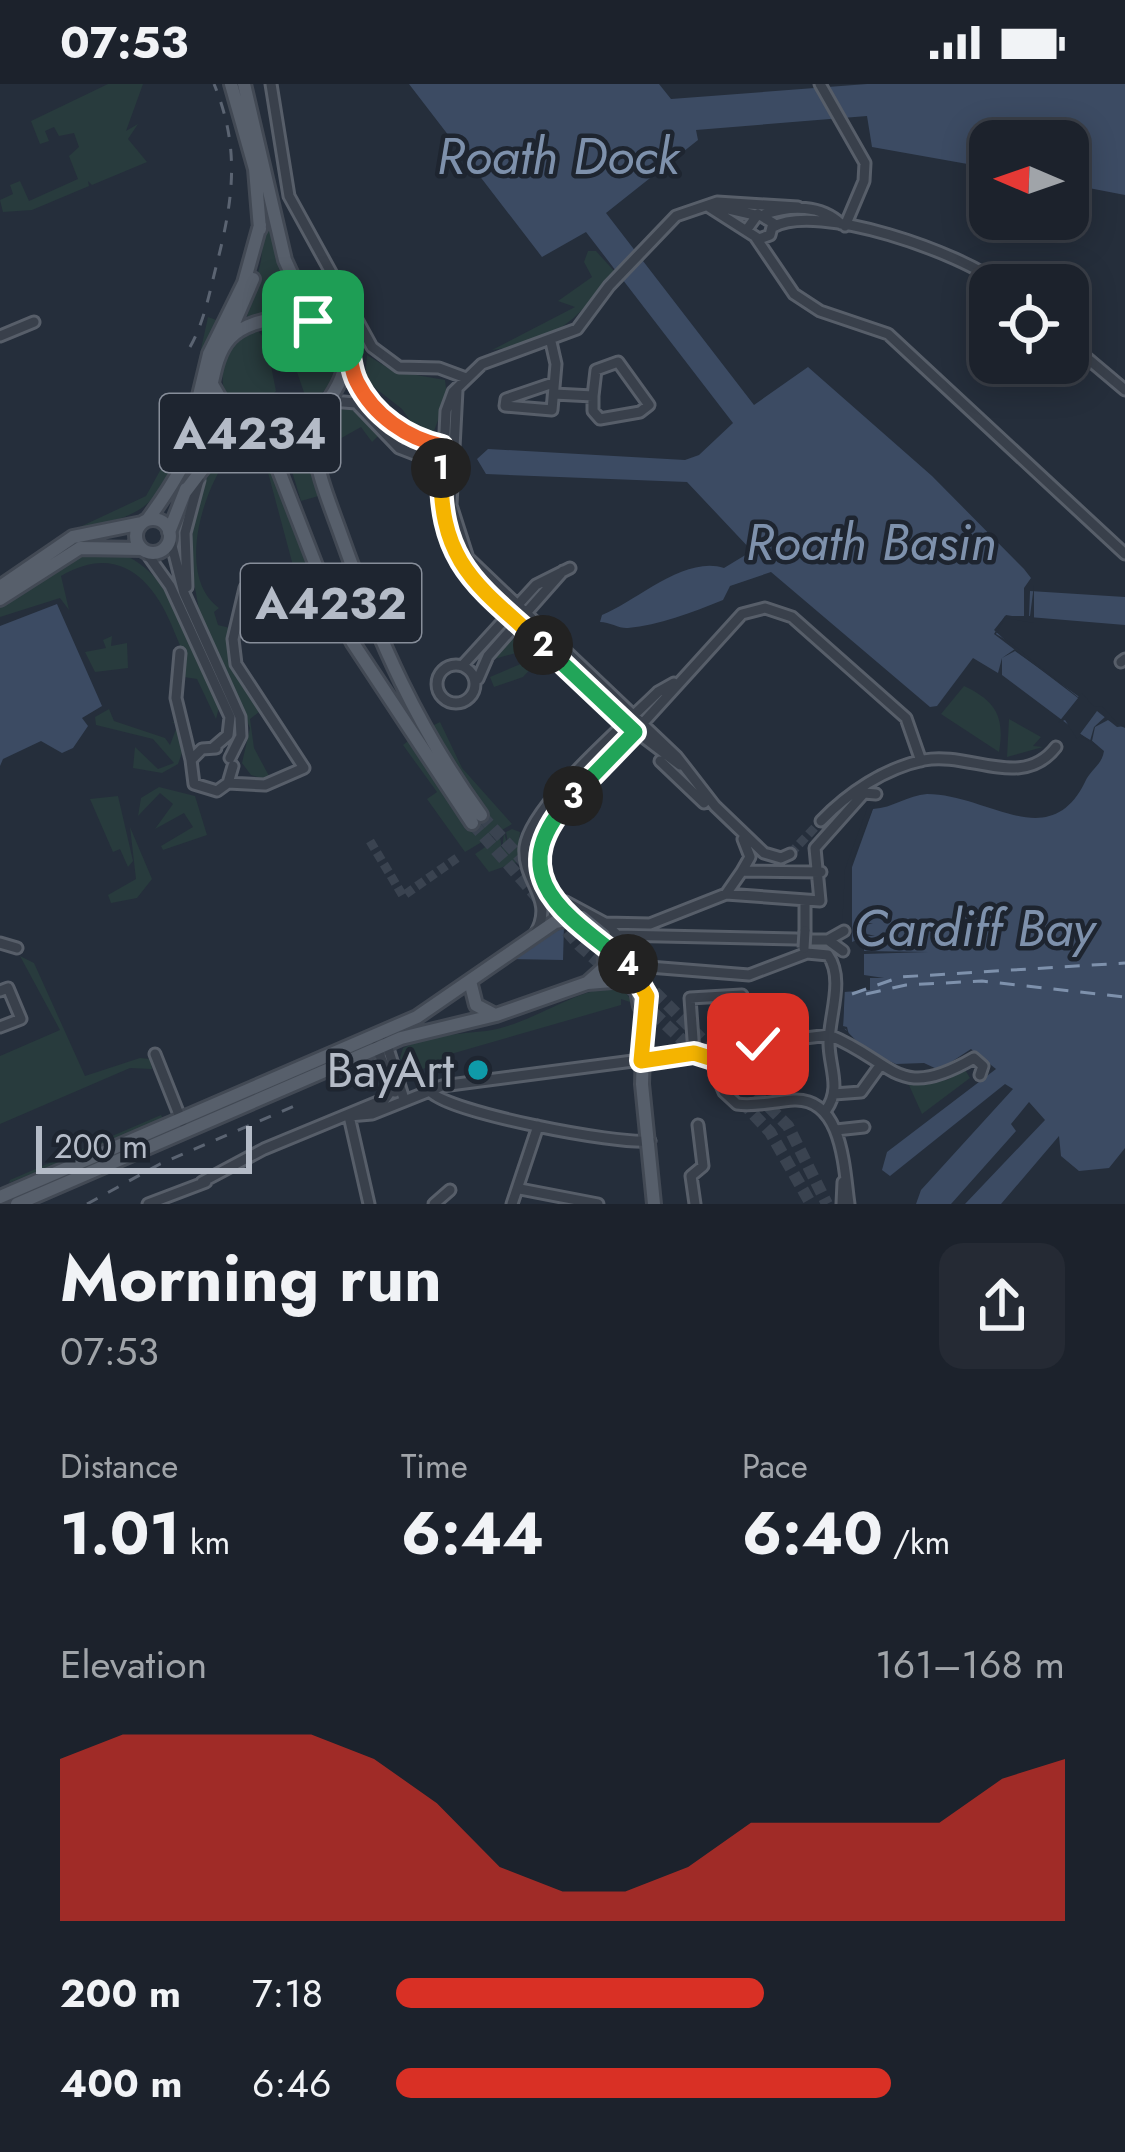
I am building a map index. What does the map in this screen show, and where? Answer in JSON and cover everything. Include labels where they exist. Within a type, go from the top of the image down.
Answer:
[{"type":"main road","points":[[231,84],[254,136],[260,225],[253,279],[223,347],[213,386],[225,407],[252,421],[331,401],[345,362],[335,338],[316,322],[285,260],[244,84]]},
{"type":"main road","points":[[178,490],[209,354],[244,283],[260,225]]},
{"type":"main road","points":[[223,347],[248,326],[316,322]]},
{"type":"main road","name":"A4234","points":[[0,599],[80,548],[161,550],[213,386]]},
{"type":"main road","name":"A4232","points":[[252,421],[278,440],[294,508],[353,643],[477,819],[402,691],[346,549],[314,445],[316,425],[331,401]]},
{"type":"main road","name":"A4234","points":[[178,490],[210,441],[232,425],[252,421]]},
{"type":"main road","name":"A4234","points":[[144,550],[136,536],[145,521],[226,438],[258,435],[272,448],[294,508]]},
{"type":"main road","name":"A4234","points":[[0,587],[79,535],[159,520],[169,535]]},
{"type":"main road","points":[[0,1197],[380,1040],[535,934],[571,919],[645,986],[641,1061],[654,1204]]},
{"type":"main road","points":[[587,983],[605,967],[606,947]]},
{"type":"main road","points":[[470,981],[476,1005],[496,1016]]},
{"type":"main road","points":[[380,1040],[496,1016],[587,983],[626,981],[637,991],[643,1017]]},
{"type":"main road","points":[[17,1204],[183,1125]]},
{"type":"street","points":[[271,84],[289,196],[367,338],[391,364],[446,370],[466,378]]},
{"type":"street","points":[[820,84],[855,143],[866,176],[843,225]]},
{"type":"street","points":[[790,854],[775,858],[715,806],[680,765],[463,568],[448,541],[440,510],[442,446],[446,411],[466,378],[496,358],[551,342],[582,325],[618,277],[680,213],[754,201],[831,215],[843,225]]},
{"type":"street","points":[[709,207],[760,215],[798,207]]},
{"type":"street","points":[[709,207],[752,233],[805,303],[867,322],[896,340],[1125,554]]},
{"type":"street","points":[[760,215],[771,231],[768,257]]},
{"type":"street","points":[[752,233],[760,215]]},
{"type":"street","points":[[752,233],[771,231],[791,218],[843,225],[951,255],[969,266]]},
{"type":"street","points":[[0,336],[34,322]]},
{"type":"street","points":[[316,322],[342,335],[357,382],[396,427],[413,439],[442,446],[452,459]]},
{"type":"street","points":[[551,342],[554,389],[550,411],[509,410],[504,404],[518,392],[554,389],[593,396]]},
{"type":"street","points":[[1089,359],[1125,390]]},
{"type":"street","points":[[618,362],[649,405],[640,412],[600,419],[593,412],[593,396],[596,370],[618,362]]},
{"type":"street","points":[[446,370],[458,390],[452,518],[461,547],[634,724]]},
{"type":"street","points":[[331,401],[356,403],[399,448],[441,466]]},
{"type":"street","points":[[194,613],[185,533],[207,458]]},
{"type":"street","points":[[441,466],[452,459]]},
{"type":"street","points":[[169,535],[194,613],[242,723],[228,783]]},
{"type":"street","points":[[144,550],[170,586],[230,717],[228,735],[190,760]]},
{"type":"street","points":[[515,620],[462,666],[440,674],[434,685],[440,697],[452,701],[470,695],[482,664],[515,620],[520,608],[544,578],[567,569]]},
{"type":"street","points":[[180,653],[176,698],[187,728],[190,778],[198,788],[217,791],[228,783],[265,785],[304,768],[236,664],[232,644],[244,588]]},
{"type":"street","points":[[535,934],[545,906],[527,864],[529,831],[732,621],[758,609],[792,617],[906,718],[921,761]]},
{"type":"street","points":[[462,666],[478,679]]},
{"type":"street","points":[[571,919],[540,870],[540,841],[552,819],[634,724]]},
{"type":"street","points":[[187,728],[231,762],[247,782]]},
{"type":"street","points":[[821,821],[849,793],[921,761],[1016,769],[1043,761],[1052,747]]},
{"type":"street","points":[[654,756],[747,843],[750,857],[727,894]]},
{"type":"street","points":[[793,872],[864,793],[876,794]]},
{"type":"street","points":[[605,922],[650,924],[727,894],[820,901],[821,872],[815,848]]},
{"type":"street","points":[[742,871],[821,872]]},
{"type":"street","points":[[804,942],[805,900]]},
{"type":"street","points":[[566,902],[605,922],[642,964],[658,969],[754,975],[804,942]]},
{"type":"street","points":[[616,935],[804,942],[828,940],[844,932]]},
{"type":"street","points":[[828,940],[843,951]]},
{"type":"street","points":[[804,942],[833,962],[834,1094],[826,1110]]},
{"type":"street","points":[[0,943],[17,948]]},
{"type":"street","points":[[0,991],[8,988],[21,1018],[0,1028]]},
{"type":"street","points":[[694,1053],[690,998],[742,994]]},
{"type":"street","points":[[710,1058],[719,1049],[830,1035],[899,1076],[945,1077],[974,1058],[983,1066],[980,1075]]},
{"type":"street","points":[[380,1040],[394,1088],[404,1099]]},
{"type":"street","points":[[380,1040],[404,1099]]},
{"type":"street","points":[[349,1116],[372,1114],[430,1091],[694,1053],[710,1058],[726,1095],[737,1104],[802,1100],[826,1110],[836,1130],[845,1204]]},
{"type":"street","points":[[155,1054],[183,1125]]},
{"type":"street","points":[[834,1094],[860,1093],[879,1067]]},
{"type":"street","points":[[148,1204],[172,1199],[248,1164],[269,1148],[385,1099],[394,1088]]},
{"type":"street","points":[[430,1091],[440,1103],[538,1126],[625,1142],[650,1141]]},
{"type":"street","points":[[349,1116],[369,1204]]},
{"type":"street","points":[[694,1204],[692,1176],[708,1166],[698,1125]]},
{"type":"street","points":[[512,1204],[538,1126]]},
{"type":"street","points":[[836,1130],[864,1126]]},
{"type":"street","points":[[520,1189],[598,1204]]},
{"type":"street","points":[[434,1204],[450,1190]]},
{"type":"shaded area","points":[[108,84],[143,84],[126,131],[138,124],[128,139],[147,162],[92,185],[88,181],[89,186],[32,210],[3,212],[0,200],[13,194],[10,185],[20,181],[29,201],[78,179],[69,156],[79,147],[74,133],[59,136],[54,127],[45,131],[49,141],[40,144],[31,121]]},
{"type":"shaded area","points":[[267,197],[275,249],[297,308],[247,317],[261,261]]},
{"type":"shaded area","points":[[588,251],[596,251],[615,272],[589,303],[551,334],[492,350],[575,307],[558,301],[592,277],[584,262]]},
{"type":"shaded area","points":[[208,317],[219,321],[202,366],[184,440],[164,485],[139,510],[71,534],[0,580],[67,533],[146,496],[184,427]]},
{"type":"shaded area","points":[[286,326],[314,331],[332,347],[329,355],[335,354],[333,384],[308,404],[286,340],[292,330]]},
{"type":"shaded area","points":[[257,330],[266,340],[276,391],[267,400],[269,411],[252,415],[231,406],[223,375],[229,354]]},
{"type":"shaded area","points":[[367,355],[393,371],[445,380],[447,397],[434,431],[418,432],[402,409],[365,380]]},
{"type":"shaded area","points":[[335,409],[355,410],[379,435],[372,442],[361,427],[329,445],[324,461],[320,431]]},
{"type":"shaded area","points":[[255,439],[273,463],[338,627],[306,577],[295,573],[262,450],[253,445],[232,452],[204,508],[198,531],[198,575],[219,608],[214,612],[218,625],[230,628],[233,668],[259,712],[250,719],[254,748],[269,776],[291,765],[268,780],[251,775],[242,763],[250,728],[199,610],[189,555],[199,494],[220,453],[229,443]]},
{"type":"shaded area","points":[[307,440],[322,495],[301,501],[284,445]]},
{"type":"shaded area","points":[[111,550],[152,574],[167,593],[219,707],[216,719],[197,679],[184,677],[182,651],[163,608],[142,579],[129,570],[98,563],[80,567],[61,576],[69,610],[60,598],[0,617],[0,605],[78,554]]},
{"type":"shaded area","points":[[112,636],[111,646],[127,643],[128,668],[95,672],[85,652],[106,648],[103,640]]},
{"type":"shaded area","points":[[518,638],[540,659],[523,677],[494,687],[490,677],[523,663],[519,652],[491,660],[508,641]]},
{"type":"shaded area","points":[[964,686],[996,712],[1001,729],[999,752],[941,714]]},
{"type":"shaded area","points":[[109,709],[114,721],[165,738],[170,745],[178,724],[171,722],[178,722],[185,744],[178,764],[162,773],[133,768],[135,747],[158,769],[174,763],[153,739],[96,725],[95,717]]},
{"type":"shaded area","points":[[1009,719],[1041,737],[1033,746],[1043,747],[1007,757]]},
{"type":"shaded area","points":[[440,722],[462,768],[512,824],[465,852],[427,799],[437,792],[403,745],[408,741],[469,826],[486,812],[430,727]]},
{"type":"shaded area","points":[[159,787],[195,796],[207,835],[163,850],[161,846],[193,827],[184,813],[155,829],[173,804],[160,793],[138,816],[141,798]]},
{"type":"shaded area","points":[[118,796],[133,861],[128,867],[120,849],[113,852],[90,799]]},
{"type":"shaded area","points":[[130,827],[152,879],[137,898],[111,903],[108,895],[136,879]]},
{"type":"shaded area","points":[[506,832],[520,832],[517,862],[489,872],[475,854],[500,837],[502,850],[504,833],[509,849]]},
{"type":"shaded area","points":[[20,956],[34,963],[85,1076],[140,1058],[150,1059],[152,1069],[130,1068],[0,1124],[0,1056],[60,1030]]},
{"type":"shaded area","points":[[621,986],[633,1003],[621,999],[621,1005],[451,1054],[410,1076],[400,1058],[403,1048],[423,1040],[504,1027],[587,993]]},
{"type":"shaded area","points":[[964,1068],[970,1078],[922,1114],[908,1083],[947,1080]]},
{"type":"shaded area","points":[[161,1115],[164,1121],[9,1183],[10,1180]]},
{"type":"water","points":[[409,84],[659,84],[671,99],[867,84],[1125,84],[1125,195],[1089,188],[1089,120],[969,120],[969,164],[872,147],[867,116],[696,130],[698,140],[606,213],[754,405],[808,367],[932,476],[1024,569],[1031,578],[1024,588],[1024,618],[1006,615],[994,630],[1015,649],[1002,658],[998,673],[973,658],[937,706],[930,707],[771,572],[730,586],[723,600],[687,614],[628,628],[600,622],[602,615],[677,574],[693,568],[724,568],[752,551],[687,482],[486,474],[477,459],[488,449],[685,460],[699,455],[733,423],[586,232],[542,257]]},
{"type":"water","points":[[1030,591],[1125,597],[1125,625],[1029,617]]},
{"type":"water","points":[[57,604],[102,706],[82,718],[88,726],[73,748],[62,753],[41,741],[3,759],[0,766],[0,626]]},
{"type":"water","points":[[1015,651],[1106,716],[1094,727],[1090,741],[1002,675],[1002,658]]},
{"type":"water","name":"Cardiff Bay","points":[[1108,720],[1125,728],[1125,1148],[1109,1168],[1079,1171],[1061,1156],[1059,1136],[1001,1204],[965,1204],[1045,1120],[1029,1102],[1011,1124],[1016,1131],[951,1204],[916,1204],[921,1190],[1013,1089],[1005,1084],[890,1176],[882,1170],[887,1152],[996,1069],[971,1049],[939,1070],[924,1063],[896,1064],[865,1050],[843,1027],[851,870],[873,809],[927,794],[1015,815],[1054,815],[1070,803],[1101,760],[1104,751],[1092,741],[1095,727]]},
{"type":"water","points":[[564,925],[563,960],[509,959]]},
{"type":"pier","points":[[1034,585],[1034,623],[1005,618],[996,634],[1078,697],[1082,693],[1094,707],[1102,706],[1125,726],[1117,727],[1097,711],[1080,734],[1099,747],[1080,736],[1077,739],[1065,720],[1058,723],[1078,698],[994,634],[1005,616],[1030,616]]},
{"type":"pier","points":[[875,803],[852,862],[852,942],[857,940],[860,923],[873,923],[863,926],[863,933],[875,936],[863,936],[863,941],[875,944],[864,944],[864,951],[928,952],[864,954],[864,975],[884,978],[870,978],[870,990],[844,992],[843,1026],[847,1027],[851,1043],[846,1029],[837,1028],[845,869],[868,806]]},
{"type":"ferry route","points":[[852,994],[900,977],[1125,963]]},
{"type":"ferry route","points":[[866,994],[906,985],[982,981],[1125,997]]},
{"type":"tunnel","points":[[481,815],[550,890]]},
{"type":"tunnel","points":[[790,854],[821,821]]},
{"type":"tunnel","points":[[472,823],[579,945],[625,986]]},
{"type":"tunnel","points":[[370,841],[403,896],[457,858]]},
{"type":"tunnel","points":[[642,979],[788,1126],[827,1204]]},
{"type":"tunnel","points":[[640,1000],[699,1056]]},
{"type":"tunnel","points":[[717,1075],[770,1132],[811,1204]]},
{"type":"railway","points":[[190,347],[208,298],[230,197],[228,131],[214,84]]},
{"type":"railway","points":[[87,1204],[160,1164],[299,1104]]},
{"type":"place","name":"BayArt","points":[[478,1070]]},
{"type":"route","points":[[313,321],[342,335],[351,350],[357,382],[396,427],[413,439],[442,446],[441,517],[463,568],[635,732],[552,819],[538,851],[540,870],[560,907],[628,964],[645,986],[641,1061],[694,1053],[710,1058],[719,1049],[758,1044]]},
{"type":"water label","name":"Roath Dock","points":[[558,156]]},
{"type":"water label","name":"Roath Basin","points":[[871,542]]}]
